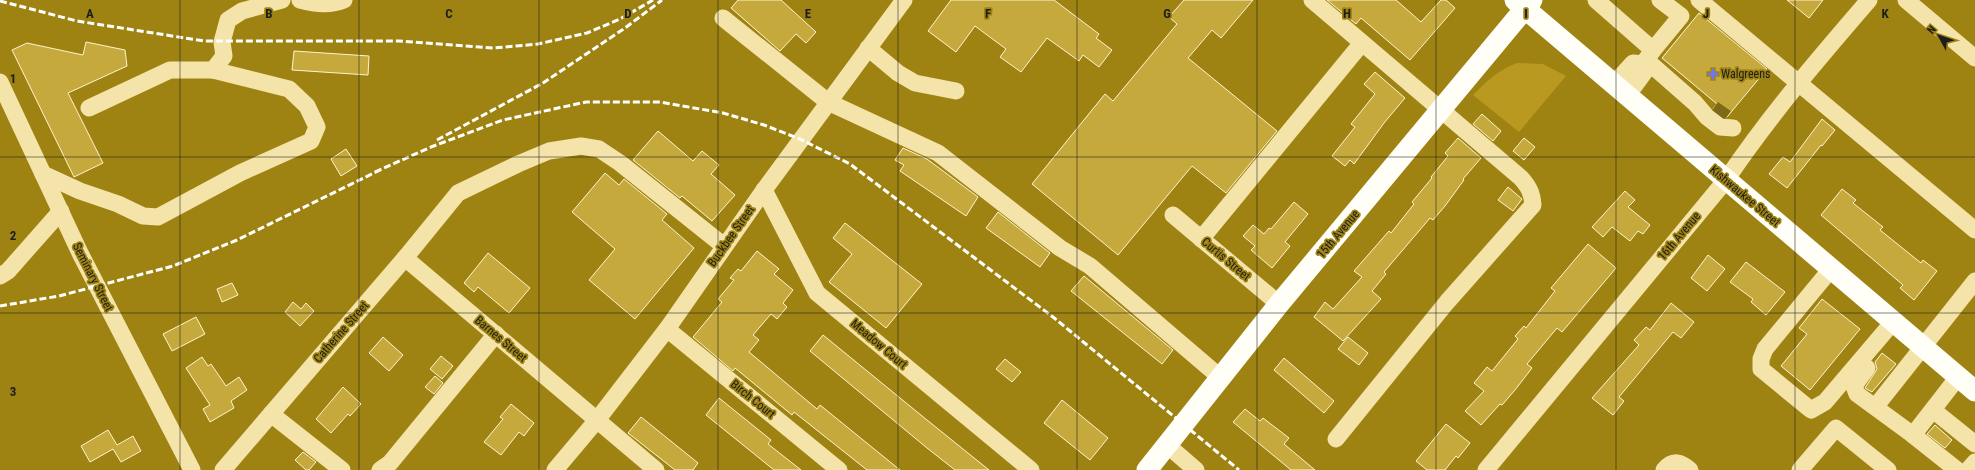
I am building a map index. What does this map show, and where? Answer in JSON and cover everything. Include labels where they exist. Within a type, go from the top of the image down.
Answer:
[{"type":"main road","name":"Kishwaukee Street","points":[[1524,3],[1621,90],[1975,391]]},
{"type":"main road","name":"15th Avenue","points":[[1147,470],[1279,304],[1441,110],[1524,3]]},
{"type":"street","points":[[213,70],[224,56],[222,42],[228,20],[242,11],[282,0]]},
{"type":"street","points":[[300,0],[311,3],[337,3],[344,0]]},
{"type":"street","name":"Buckbee Street","points":[[555,470],[597,420],[667,329],[764,190],[904,0]]},
{"type":"street","points":[[1312,0],[1521,178],[1529,186],[1533,205],[1447,302],[1336,439]]},
{"type":"street","points":[[1596,0],[1648,58],[1695,103],[1707,117],[1720,128],[1724,119]]},
{"type":"street","points":[[1621,90],[1633,63],[1648,58],[1680,16],[1660,0]]},
{"type":"street","points":[[1699,0],[1975,230]]},
{"type":"street","name":"16th Avenue","points":[[1486,470],[1726,180],[1751,143],[1798,83],[1869,0]]},
{"type":"street","points":[[1906,0],[1975,58]]},
{"type":"street","points":[[723,18],[828,102],[938,153],[1060,248],[1090,266],[1221,378]]},
{"type":"street","points":[[1201,239],[1362,43]]},
{"type":"street","points":[[868,48],[898,73],[915,83],[956,91]]},
{"type":"street","points":[[43,174],[80,191],[118,204],[143,216],[158,217],[240,173],[311,141],[317,127],[307,106],[289,89],[213,70],[170,70],[89,108]]},
{"type":"street","name":"Seminary Street","points":[[0,82],[80,252],[192,470]]},
{"type":"street","points":[[1695,103],[1724,119],[1751,143]]},
{"type":"street","name":"Catherine Street","points":[[223,470],[405,258],[458,193],[549,151],[581,146],[599,149],[620,163],[724,246]]},
{"type":"street","name":"Meadow Court","points":[[764,190],[817,293],[1031,470]]},
{"type":"street","points":[[0,276],[8,271],[61,211]]},
{"type":"street","name":"Curtis Street","points":[[1173,215],[1279,304]]},
{"type":"street","name":"Barnes Street","points":[[405,258],[597,420]]},
{"type":"street","points":[[1831,269],[1765,349],[1760,360],[1761,369],[1811,410],[1825,402],[1897,325]]},
{"type":"street","points":[[1876,406],[1975,281]]},
{"type":"street","points":[[1897,325],[1858,379],[1854,386],[1857,394],[1876,406],[1957,470]]},
{"type":"street","name":"Birch Court","points":[[667,329],[839,470]]},
{"type":"street","points":[[380,470],[390,463],[496,334]]},
{"type":"street","points":[[1913,435],[1958,377]]},
{"type":"street","points":[[1933,410],[1975,444]]},
{"type":"street","points":[[271,414],[342,470]]},
{"type":"street","points":[[597,420],[656,470]]},
{"type":"street","points":[[1800,470],[1836,428],[1888,470]]},
{"type":"street","points":[[1167,445],[1196,470]]},
{"type":"street","points":[[1664,470],[1674,463],[1679,462],[1690,470]]},
{"type":"street","points":[[1968,470],[1975,462]]},
{"type":"shaded area","points":[[1517,63],[1543,64],[1566,76],[1519,132],[1473,95],[1498,73]]},
{"type":"building","points":[[738,0],[781,0],[816,32],[806,43],[796,34],[780,51],[731,8]]},
{"type":"building","points":[[951,0],[1054,0],[1099,34],[1096,38],[1112,50],[1099,67],[1083,55],[1079,61],[1047,38],[1021,72],[1000,57],[1006,49],[975,26],[956,52],[928,31]]},
{"type":"building","points":[[1184,0],[1253,0],[1221,38],[1212,30],[1188,58],[1277,131],[1226,193],[1192,166],[1118,255],[1032,184],[1105,94],[1113,101],[1177,24],[1169,17]]},
{"type":"building","points":[[1327,0],[1396,0],[1421,22],[1441,0],[1446,0],[1455,8],[1410,60],[1361,18],[1356,24]]},
{"type":"building","points":[[1787,0],[1823,0],[1809,18]]},
{"type":"building","points":[[1699,13],[1767,69],[1727,117],[1724,117],[1713,109],[1717,104],[1662,58]]},
{"type":"building","points":[[86,42],[125,50],[127,66],[68,93],[103,163],[74,177],[12,50],[27,43],[83,55]]},
{"type":"building","points":[[294,51],[369,56],[368,75],[292,70]]},
{"type":"building","points":[[1375,72],[1405,98],[1384,123],[1354,164],[1350,160],[1345,166],[1332,156],[1355,127],[1351,124],[1375,94],[1364,84]]},
{"type":"building","points":[[1482,114],[1501,131],[1493,141],[1473,124]]},
{"type":"building","points":[[1822,119],[1835,130],[1822,146],[1821,145],[1787,188],[1769,174],[1783,157],[1790,162]]},
{"type":"building","points":[[658,131],[693,161],[702,151],[719,165],[711,174],[735,195],[712,221],[682,196],[680,198],[633,160]]},
{"type":"building","points":[[1458,138],[1481,158],[1463,179],[1464,180],[1445,206],[1433,220],[1430,218],[1384,272],[1386,274],[1372,291],[1381,299],[1343,341],[1314,317],[1325,302],[1333,309],[1362,277],[1354,271],[1389,231],[1391,233],[1414,204],[1412,202],[1448,156],[1445,153]]},
{"type":"building","points":[[1524,138],[1535,147],[1524,160],[1513,151]]},
{"type":"building","points":[[903,148],[927,159],[978,197],[966,216],[900,171],[904,165],[895,160]]},
{"type":"building","points":[[346,149],[357,166],[341,176],[331,159]]},
{"type":"building","points":[[605,173],[619,185],[624,179],[667,214],[662,220],[694,248],[635,319],[589,280],[615,249],[572,212]]},
{"type":"building","points":[[1508,187],[1522,199],[1513,211],[1498,200]]},
{"type":"building","points":[[1842,189],[1856,200],[1853,203],[1883,227],[1880,230],[1921,263],[1923,260],[1937,271],[1914,300],[1900,288],[1903,285],[1821,215]]},
{"type":"building","points":[[1625,191],[1635,200],[1628,207],[1650,225],[1643,234],[1638,231],[1630,241],[1612,227],[1603,237],[1592,227]]},
{"type":"building","points":[[1294,202],[1308,214],[1285,242],[1290,246],[1272,268],[1251,250],[1255,246],[1243,236],[1253,225],[1264,234],[1269,228],[1271,229]]},
{"type":"building","points":[[998,212],[1050,253],[1040,267],[986,228]]},
{"type":"building","points":[[845,223],[922,284],[886,328],[829,282],[852,254],[833,238]]},
{"type":"building","points":[[1588,244],[1616,268],[1562,332],[1557,328],[1527,364],[1532,368],[1515,390],[1481,425],[1465,411],[1484,391],[1474,383],[1487,367],[1492,371],[1518,339],[1515,336],[1524,326],[1526,328],[1555,291],[1551,288]]},
{"type":"building","points":[[757,251],[779,269],[774,274],[793,290],[783,303],[787,307],[777,319],[771,314],[753,335],[759,340],[749,352],[817,409],[820,405],[900,470],[867,470],[794,412],[792,415],[735,368],[733,371],[693,337],[722,302],[718,299],[734,280],[730,278],[738,269],[741,271]]},
{"type":"building","points":[[488,253],[530,288],[509,313],[478,287],[474,292],[464,283]]},
{"type":"building","points":[[1708,255],[1725,269],[1707,291],[1691,278]]},
{"type":"building","points":[[1746,262],[1785,292],[1766,315],[1751,302],[1753,299],[1730,282]]},
{"type":"building","points":[[1084,276],[1173,350],[1162,364],[1071,291]]},
{"type":"building","points":[[232,283],[238,295],[222,302],[217,289]]},
{"type":"building","points":[[1822,299],[1860,329],[1810,390],[1781,366],[1807,334],[1799,328]]},
{"type":"building","points":[[293,302],[301,309],[306,303],[314,311],[300,326],[285,312]]},
{"type":"building","points":[[1671,303],[1694,322],[1681,338],[1673,332],[1619,397],[1624,401],[1613,415],[1592,398],[1639,345],[1634,340],[1646,327],[1650,330]]},
{"type":"building","points":[[196,317],[205,334],[172,351],[163,334]]},
{"type":"building","points":[[823,335],[989,470],[955,470],[927,448],[810,351]]},
{"type":"building","points":[[383,337],[403,355],[389,371],[369,353]]},
{"type":"building","points":[[1348,337],[1368,353],[1359,365],[1338,349]]},
{"type":"building","points":[[1882,353],[1896,364],[1872,392],[1865,388],[1877,369],[1875,362]]},
{"type":"building","points":[[441,356],[453,366],[442,379],[430,369]]},
{"type":"building","points":[[202,357],[208,366],[211,364],[226,386],[239,377],[247,390],[231,401],[234,408],[210,422],[203,409],[210,405],[186,368]]},
{"type":"building","points":[[1284,358],[1334,401],[1324,413],[1274,370]]},
{"type":"building","points":[[1005,359],[1021,372],[1012,382],[996,369]]},
{"type":"building","points":[[435,376],[443,383],[434,394],[425,387]]},
{"type":"building","points":[[343,387],[361,404],[350,416],[348,414],[331,433],[316,419]]},
{"type":"building","points":[[719,398],[771,440],[768,444],[801,470],[774,470],[706,415]]},
{"type":"building","points":[[1062,400],[1108,438],[1090,460],[1044,423]]},
{"type":"building","points":[[511,404],[534,423],[524,436],[519,432],[501,455],[484,442],[503,419],[500,417]]},
{"type":"building","points":[[1245,409],[1260,421],[1263,418],[1289,438],[1284,444],[1315,470],[1291,470],[1233,422]]},
{"type":"building","points":[[641,417],[698,463],[693,470],[675,470],[628,433]]},
{"type":"building","points":[[1446,424],[1470,443],[1458,458],[1456,456],[1445,470],[1427,470],[1416,461]]},
{"type":"building","points":[[1935,425],[1952,440],[1945,448],[1927,434]]},
{"type":"building","points":[[108,430],[117,445],[133,436],[141,451],[121,462],[113,449],[90,462],[81,446]]},
{"type":"building","points":[[303,452],[316,462],[309,470],[306,470],[295,460]]},
{"type":"tunnel","points":[[1713,109],[1726,118]]},
{"type":"railway","points":[[0,1],[77,21],[204,41],[399,41],[494,48],[538,44],[587,33],[620,19],[653,0]]},
{"type":"railway","points":[[437,140],[543,83],[625,28],[662,0]]},
{"type":"railway","points":[[375,172],[431,147],[503,120],[586,102],[660,102],[723,113],[764,125],[800,139],[850,164],[1053,317],[1239,470]]},
{"type":"railway","points":[[0,306],[59,296],[173,266],[237,240],[380,170]]},
{"type":"place","name":"Walgreens","points":[[1713,74]]}]
